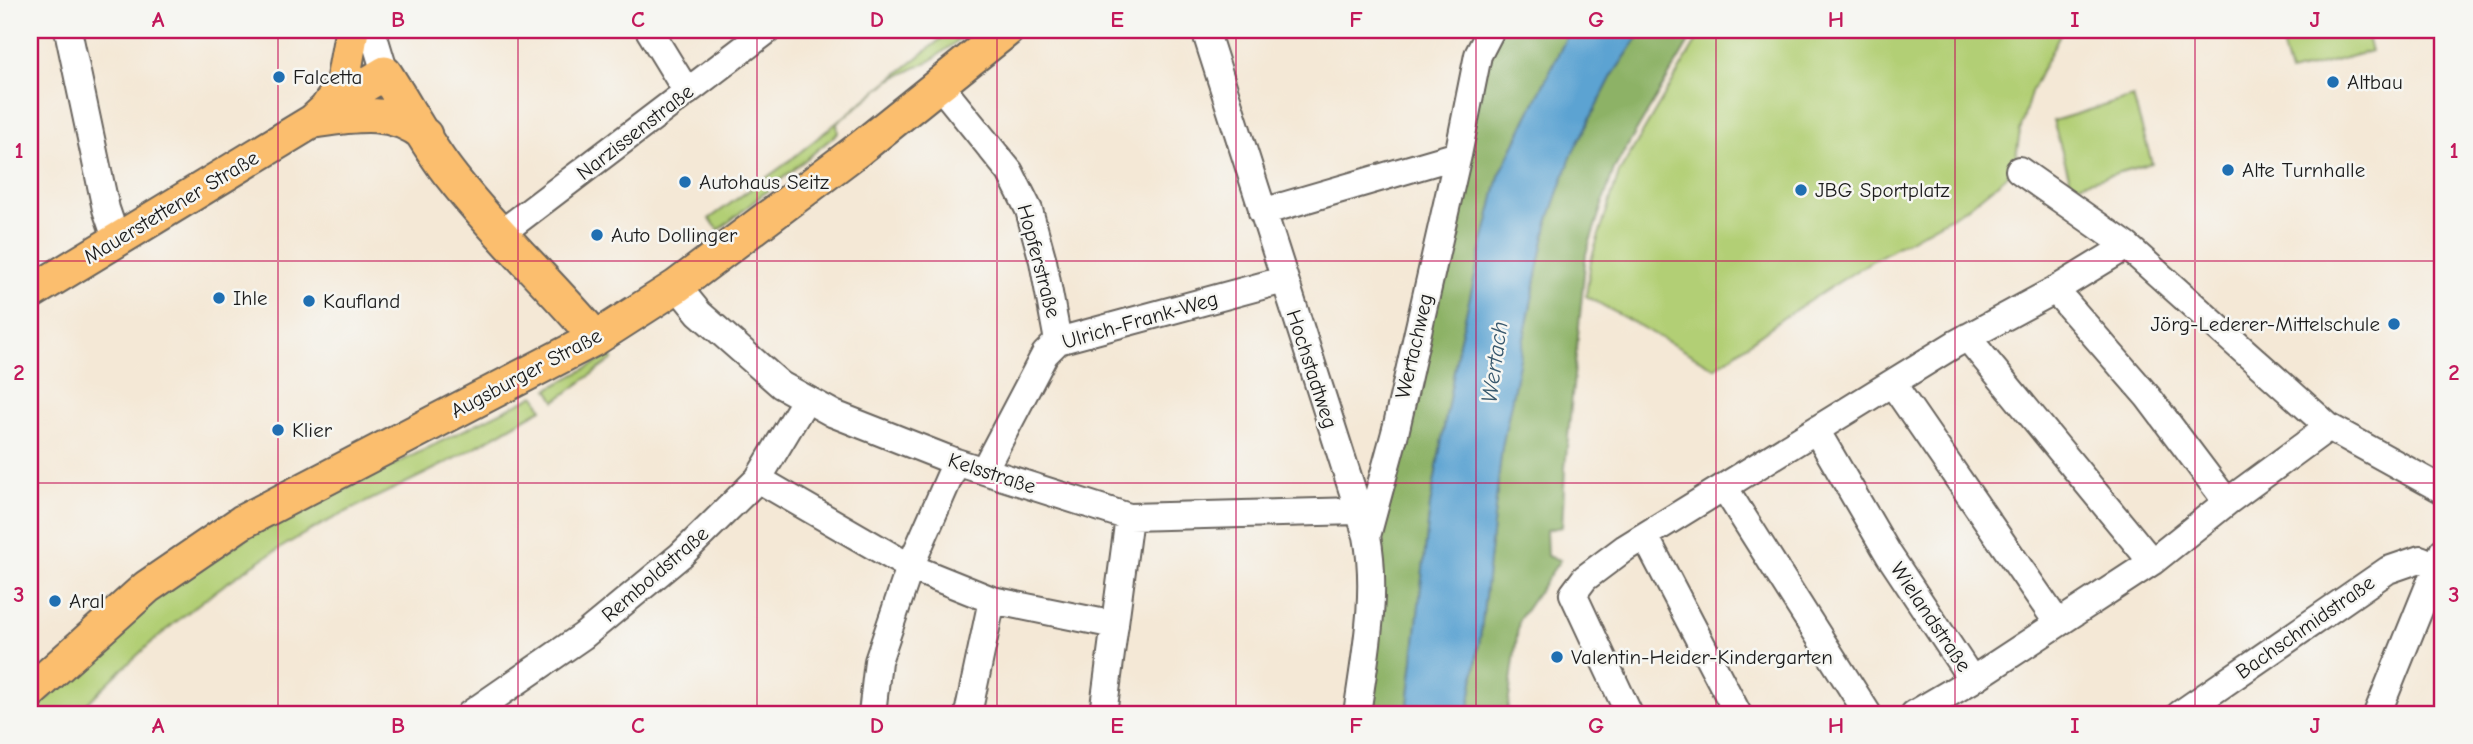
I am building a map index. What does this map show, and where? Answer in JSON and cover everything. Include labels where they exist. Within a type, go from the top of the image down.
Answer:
[{"type":"main road","name":"Mauerstettener Straße","points":[[319,115],[342,86],[352,30]]},
{"type":"main road","name":"Augsburger Straße","points":[[30,692],[147,587],[242,522],[596,338],[677,286],[859,149],[1007,30]]},
{"type":"main road","name":"Mauerstettener Straße","points":[[30,293],[385,73],[450,176],[596,338]]},
{"type":"main road","name":"Mauerstettener Straße","points":[[319,115],[390,117],[410,123],[425,135]]},
{"type":"street","points":[[68,30],[107,209],[117,241]]},
{"type":"street","points":[[372,30],[385,73]]},
{"type":"street","points":[[649,30],[687,92]]},
{"type":"street","name":"Narzissenstraße","points":[[500,234],[768,30]]},
{"type":"street","name":"Hochstadtweg","points":[[1205,30],[1367,536],[1372,562],[1371,588],[1368,640],[1357,714]]},
{"type":"street","name":"Wertachweg","points":[[1367,536],[1396,429],[1478,55],[1491,30]]},
{"type":"street","name":"Hopferstraße","points":[[938,83],[1010,172],[1029,210],[1046,272],[1058,341]]},
{"type":"street","points":[[1262,212],[1458,155]]},
{"type":"street","points":[[2019,170],[2127,246],[2329,427],[2443,490]]},
{"type":"street","points":[[1629,714],[1573,594],[1585,578],[1645,536],[1967,337],[2055,290],[2127,246]]},
{"type":"street","name":"Ulrich-Frank-Weg","points":[[984,470],[1045,354],[1058,341],[1284,279]]},
{"type":"street","name":"Kelsstraße","points":[[677,286],[699,313],[781,385],[834,414],[956,462],[1129,517],[1358,511]]},
{"type":"street","points":[[2055,290],[2148,397],[2227,502]]},
{"type":"street","points":[[1967,337],[2152,562]]},
{"type":"street","points":[[1892,383],[2057,622]]},
{"type":"street","name":"Remboldstraße","points":[[470,714],[583,636],[681,555],[758,479],[806,399]]},
{"type":"street","name":"Wielandstraße","points":[[1914,714],[1972,680],[2152,562],[2227,502],[2329,427]]},
{"type":"street","name":"Wielandstraße","points":[[1816,430],[1889,555],[1972,680]]},
{"type":"street","points":[[872,714],[878,661],[910,567],[956,462]]},
{"type":"street","points":[[758,479],[910,567],[992,600],[1115,625]]},
{"type":"street","points":[[1724,487],[1868,714]]},
{"type":"street","points":[[1103,714],[1129,517]]},
{"type":"street","points":[[1645,536],[1733,704]]},
{"type":"street","name":"Bachschmidstraße","points":[[2180,714],[2388,570],[2420,559],[2440,559]]},
{"type":"street","points":[[2377,714],[2440,559]]},
{"type":"street","points":[[968,714],[992,600]]},
{"type":"green space","points":[[952,30],[972,30],[932,60],[890,80],[837,123],[838,133],[719,230],[709,219],[784,165]]},
{"type":"green space","points":[[1495,30],[1570,30],[1499,176],[1459,343],[1430,506],[1407,714],[1367,714],[1371,535]]},
{"type":"green space","points":[[1643,30],[1696,30],[1614,169],[1586,254],[1565,468],[1562,527],[1546,530],[1547,556],[1560,560],[1519,620],[1507,714],[1468,714],[1481,631],[1502,447],[1547,225],[1572,154],[1612,76]]},
{"type":"green space","name":"JBG Sportplatz","points":[[1703,30],[2062,30],[2031,92],[2020,131],[2014,170],[1967,208],[1870,262],[1783,318],[1715,368],[1586,296],[1591,260],[1619,173]]},
{"type":"green space","points":[[2278,30],[2365,30],[2371,51],[2290,73]]},
{"type":"green space","points":[[2133,97],[2152,163],[2072,186],[2053,121]]},
{"type":"green space","points":[[611,355],[613,359],[555,401],[548,389]]},
{"type":"green space","points":[[535,395],[542,409],[444,464],[311,530],[233,578],[152,642],[77,714],[30,714],[155,599],[248,537]]},
{"type":"water","name":"Wertach","points":[[1570,30],[1643,30],[1612,76],[1572,154],[1547,225],[1502,447],[1481,631],[1468,714],[1407,714],[1430,506],[1459,343],[1499,176]]},
{"type":"place","name":"Falcetta","points":[[279,77]]},
{"type":"place","name":"Altbau","points":[[2333,82]]},
{"type":"place","name":"Alte Turnhalle","points":[[2228,170]]},
{"type":"place","name":"Autohaus Seitz","points":[[685,182]]},
{"type":"place","name":"JBG Sportplatz","points":[[1801,190]]},
{"type":"place","name":"Auto Dollinger","points":[[597,235]]},
{"type":"place","name":"Ihle","points":[[219,298]]},
{"type":"place","name":"Kaufland","points":[[309,301]]},
{"type":"place","name":"Jörg-Lederer-Mittelschule","points":[[2394,324]]},
{"type":"place","name":"Klier","points":[[278,430]]},
{"type":"place","name":"Aral","points":[[55,601]]},
{"type":"place","name":"Valentin-Heider-Kindergarten","points":[[1557,657]]}]
